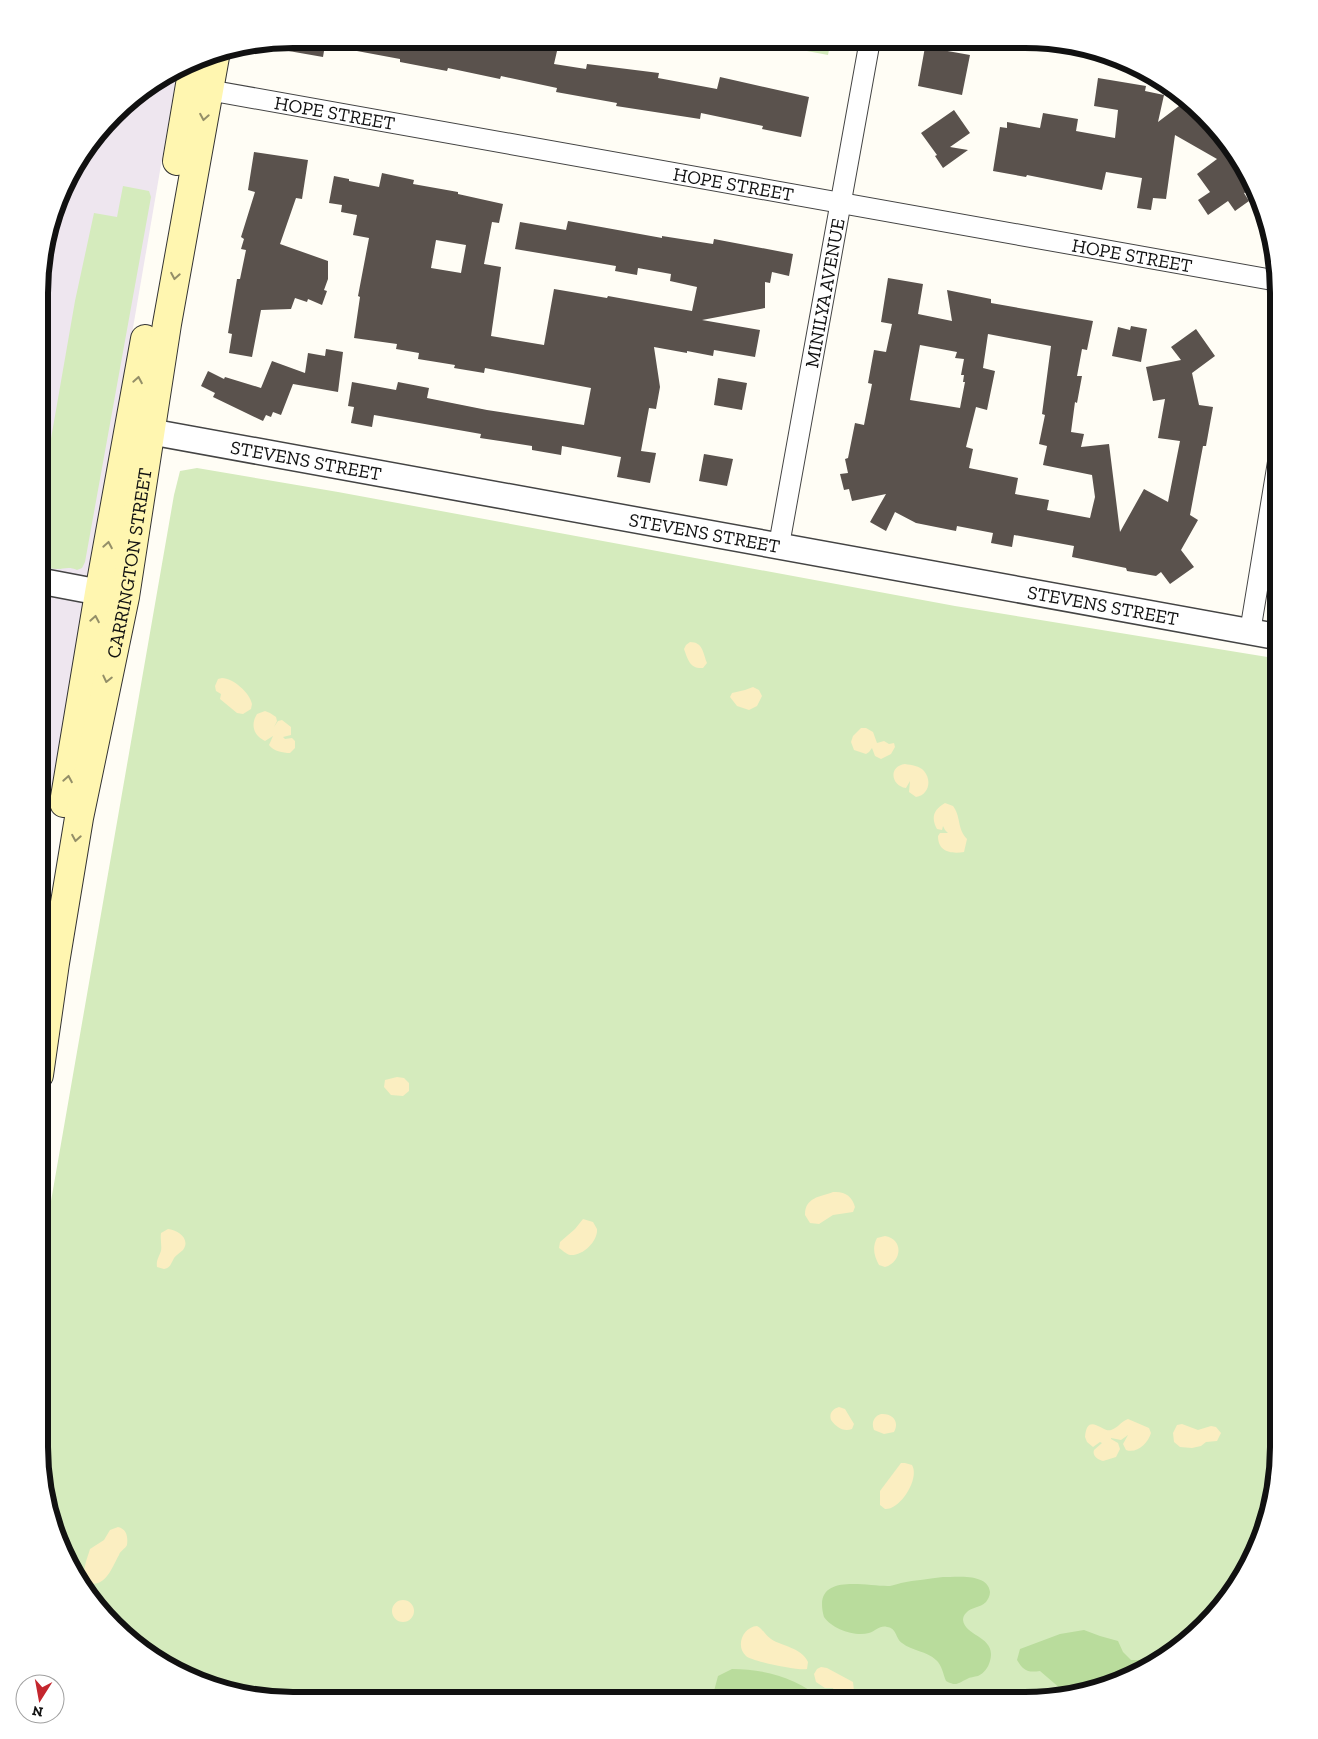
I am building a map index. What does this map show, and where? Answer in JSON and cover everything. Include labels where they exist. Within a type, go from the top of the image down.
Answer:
[{"type":"main road","name":"CARRINGTON STREET","points":[[48,1010],[112,595],[198,80],[210,61]]},
{"type":"main road","name":"CARRINGTON STREET","points":[[48,909],[112,595]]},
{"type":"street","name":"MINILYA AVENUE","points":[[779,545],[869,48]]},
{"type":"street","name":"HOPE STREET","points":[[198,80],[842,204],[1270,280]]},
{"type":"street","name":"STEVENS STREET","points":[[140,430],[1270,635]]},
{"type":"street","points":[[1250,632],[1270,511]]},
{"type":"street","points":[[48,583],[112,595]]},
{"type":"shaded area","points":[[176,77],[48,817],[48,276],[52,244],[66,198],[80,170],[98,143],[131,108]]},
{"type":"green space","points":[[791,48],[829,48],[828,55]]},
{"type":"green space","points":[[123,186],[149,191],[151,197],[85,562],[82,568],[77,570],[48,567],[48,456],[75,301],[94,213],[117,217]]},
{"type":"green space","points":[[197,468],[338,492],[955,606],[1270,658],[1270,1463],[1266,1495],[1252,1541],[1238,1569],[1220,1596],[1187,1631],[1148,1659],[1120,1673],[1074,1687],[1042,1691],[292,1692],[244,1687],[198,1673],[170,1659],[143,1641],[108,1608],[80,1569],[66,1541],[52,1495],[48,1463],[48,1218],[174,495],[180,471]]},
{"type":"green space","points":[[943,1577],[971,1577],[978,1579],[988,1586],[990,1592],[986,1602],[968,1611],[964,1615],[963,1620],[969,1630],[989,1646],[991,1653],[989,1664],[980,1675],[957,1684],[946,1681],[941,1667],[936,1660],[902,1643],[893,1629],[882,1627],[863,1634],[851,1633],[832,1625],[824,1617],[822,1603],[825,1593],[833,1587],[855,1584],[890,1586]]},
{"type":"green space","points":[[1084,1630],[1118,1641],[1123,1652],[1131,1660],[1146,1660],[1105,1679],[1061,1689],[1040,1671],[1032,1672],[1026,1670],[1017,1660],[1020,1649],[1060,1634]]},
{"type":"green space","points":[[732,1669],[768,1673],[780,1676],[813,1692],[715,1692],[718,1676]]},
{"type":"sand","points":[[690,642],[698,644],[702,649],[707,663],[703,668],[695,667],[688,660],[684,649]]},
{"type":"sand","points":[[222,678],[236,683],[245,691],[251,700],[251,709],[243,714],[237,713],[220,699],[221,694],[216,691],[215,686],[218,679]]},
{"type":"sand","points":[[753,687],[759,690],[762,696],[757,706],[749,710],[737,706],[730,697],[732,693]]},
{"type":"sand","points":[[265,711],[276,717],[277,721],[274,727],[278,721],[282,720],[291,727],[291,735],[283,737],[285,739],[292,738],[295,741],[295,748],[290,753],[273,749],[269,745],[273,736],[265,741],[254,730],[257,714]]},
{"type":"sand","points":[[861,728],[866,728],[873,732],[877,743],[884,741],[889,744],[894,743],[895,747],[891,754],[881,759],[875,756],[872,748],[866,754],[854,750],[851,742],[853,736]]},
{"type":"sand","points":[[905,764],[920,768],[928,779],[928,787],[920,796],[916,797],[909,792],[910,781],[906,788],[897,784],[895,780],[894,772],[896,768]]},
{"type":"sand","points":[[945,803],[953,806],[967,839],[964,852],[954,853],[946,851],[940,846],[938,836],[940,833],[948,833],[943,826],[942,830],[937,829],[934,814]]},
{"type":"sand","points":[[397,1077],[404,1078],[409,1083],[409,1091],[403,1096],[391,1095],[384,1087],[385,1080]]},
{"type":"sand","points":[[833,1192],[841,1192],[850,1197],[855,1207],[853,1212],[833,1215],[819,1224],[810,1223],[805,1215],[810,1201]]},
{"type":"sand","points":[[583,1219],[593,1222],[597,1229],[597,1234],[589,1247],[580,1253],[570,1255],[559,1248],[560,1242]]},
{"type":"sand","points":[[168,1229],[176,1231],[182,1236],[185,1246],[169,1267],[164,1269],[157,1267],[157,1262],[161,1251],[161,1233]]},
{"type":"sand","points":[[885,1236],[895,1241],[899,1251],[895,1260],[885,1267],[879,1265],[874,1248],[877,1238]]},
{"type":"sand","points":[[839,1407],[845,1409],[854,1424],[852,1429],[840,1428],[831,1420],[832,1412]]},
{"type":"sand","points":[[881,1414],[894,1418],[896,1428],[894,1432],[884,1434],[874,1430],[874,1420]]},
{"type":"sand","points":[[1128,1419],[1149,1428],[1151,1433],[1142,1447],[1130,1451],[1126,1450],[1123,1444],[1128,1435],[1121,1440],[1111,1438],[1118,1443],[1120,1449],[1116,1457],[1103,1461],[1097,1459],[1094,1450],[1102,1443],[1100,1442],[1093,1447],[1087,1442],[1085,1437],[1086,1429],[1089,1425],[1092,1424],[1111,1430]]},
{"type":"sand","points":[[1182,1424],[1198,1430],[1211,1426],[1216,1427],[1221,1433],[1217,1441],[1206,1442],[1201,1446],[1192,1448],[1180,1447],[1174,1442],[1173,1433],[1177,1425]]},
{"type":"sand","points":[[901,1463],[912,1465],[914,1471],[911,1485],[897,1505],[885,1509],[880,1505],[880,1491]]},
{"type":"sand","points":[[118,1527],[123,1530],[126,1534],[127,1545],[120,1552],[104,1580],[94,1584],[89,1583],[84,1571],[90,1549],[104,1540],[110,1530]]},
{"type":"sand","points":[[403,1600],[411,1603],[414,1611],[411,1619],[403,1622],[395,1619],[392,1611],[395,1603]]},
{"type":"sand","points":[[757,1626],[771,1639],[801,1653],[808,1662],[807,1669],[775,1665],[746,1656],[741,1647],[742,1638],[744,1633]]},
{"type":"sand","points":[[821,1667],[827,1668],[853,1682],[853,1692],[833,1692],[833,1688],[825,1688],[816,1682],[814,1674]]},
{"type":"building","points":[[273,48],[324,48],[323,57]]},
{"type":"building","points":[[341,48],[543,48],[557,51],[554,64],[586,69],[587,64],[659,73],[658,78],[717,89],[720,77],[809,97],[801,137],[762,129],[763,126],[701,113],[700,119],[616,106],[617,103],[556,92],[557,88],[501,76],[500,79],[448,68],[447,71],[400,62],[400,59]]},
{"type":"building","points":[[925,48],[970,55],[962,95],[918,86]]},
{"type":"building","points":[[1098,78],[1146,86],[1145,91],[1164,95],[1158,122],[1182,104],[1210,131],[1229,156],[1249,192],[1244,193],[1249,201],[1235,211],[1228,201],[1208,215],[1198,200],[1210,192],[1197,174],[1217,159],[1175,135],[1166,199],[1153,198],[1151,210],[1137,208],[1142,178],[1106,172],[1102,190],[1027,175],[1026,177],[993,171],[1000,127],[1007,128],[1007,122],[1040,128],[1043,113],[1078,119],[1076,131],[1115,138],[1118,110],[1094,106]]},
{"type":"building","points":[[954,110],[970,133],[950,147],[968,150],[943,168],[935,156],[937,155],[921,133]]},
{"type":"building","points":[[254,152],[308,160],[302,199],[296,198],[280,244],[328,261],[328,279],[324,290],[327,291],[322,305],[308,299],[307,302],[295,298],[291,309],[261,310],[252,357],[229,353],[232,334],[228,333],[237,279],[240,279],[246,250],[241,249],[244,239],[241,237],[255,192],[248,190]]},
{"type":"building","points":[[382,173],[414,180],[413,184],[458,192],[458,194],[503,204],[499,223],[492,222],[484,264],[501,267],[491,336],[544,345],[554,289],[607,298],[608,296],[692,311],[697,287],[670,281],[671,274],[638,268],[637,275],[615,271],[616,266],[515,249],[520,222],[566,230],[568,221],[662,238],[662,236],[713,244],[714,239],[793,254],[789,276],[772,272],[770,283],[765,282],[765,308],[702,320],[760,330],[755,357],[714,350],[713,356],[654,347],[660,387],[656,409],[649,408],[641,451],[656,453],[650,483],[617,477],[621,457],[562,446],[561,455],[532,450],[532,446],[480,438],[481,434],[374,415],[372,427],[351,423],[354,407],[348,406],[352,382],[396,390],[398,382],[429,388],[427,398],[487,410],[584,425],[591,388],[485,368],[484,373],[454,368],[455,365],[418,359],[419,353],[396,349],[397,344],[354,338],[360,297],[358,296],[369,238],[353,235],[357,215],[341,212],[342,205],[329,203],[334,176],[379,187]],"holes":[[[436,240],[466,245],[461,273],[431,268]]]},
{"type":"building","points":[[888,278],[923,284],[918,314],[952,321],[947,290],[991,299],[991,303],[1093,321],[1087,350],[1082,349],[1077,376],[1082,376],[1077,403],[1075,402],[1071,432],[1084,434],[1081,447],[1109,444],[1120,532],[1144,489],[1168,502],[1180,441],[1158,438],[1165,399],[1153,401],[1146,367],[1181,360],[1171,347],[1196,329],[1215,356],[1192,373],[1199,405],[1213,407],[1206,446],[1203,446],[1190,515],[1198,520],[1181,550],[1194,567],[1170,584],[1161,572],[1156,576],[1127,571],[1126,568],[1072,557],[1074,546],[1014,535],[1012,547],[991,543],[993,533],[957,526],[956,531],[916,523],[895,512],[886,531],[870,522],[886,494],[852,501],[849,489],[844,490],[840,474],[848,473],[845,459],[848,458],[855,423],[864,425],[872,384],[868,383],[874,350],[886,352],[892,324],[881,322]],"holes":[[[988,334],[1051,346],[1042,414],[1045,415],[1039,444],[1047,446],[1043,465],[1092,475],[1095,497],[1090,518],[1047,510],[1049,500],[1015,494],[1018,478],[969,468],[973,449],[966,447],[976,407],[987,410],[995,371],[983,368]],[[920,345],[957,352],[955,358],[964,359],[961,375],[964,375],[963,382],[965,382],[960,408],[910,400]]]},
{"type":"building","points":[[1131,326],[1147,329],[1141,362],[1112,356],[1118,327],[1130,330]]},
{"type":"building","points":[[326,349],[343,352],[338,392],[293,384],[281,415],[273,412],[271,417],[266,415],[263,421],[213,397],[215,393],[201,386],[208,371],[224,379],[225,377],[261,388],[272,361],[305,373],[308,353],[325,356]]},
{"type":"building","points":[[718,378],[747,383],[742,410],[714,405]]},
{"type":"building","points":[[704,454],[733,459],[727,486],[699,481]]}]
